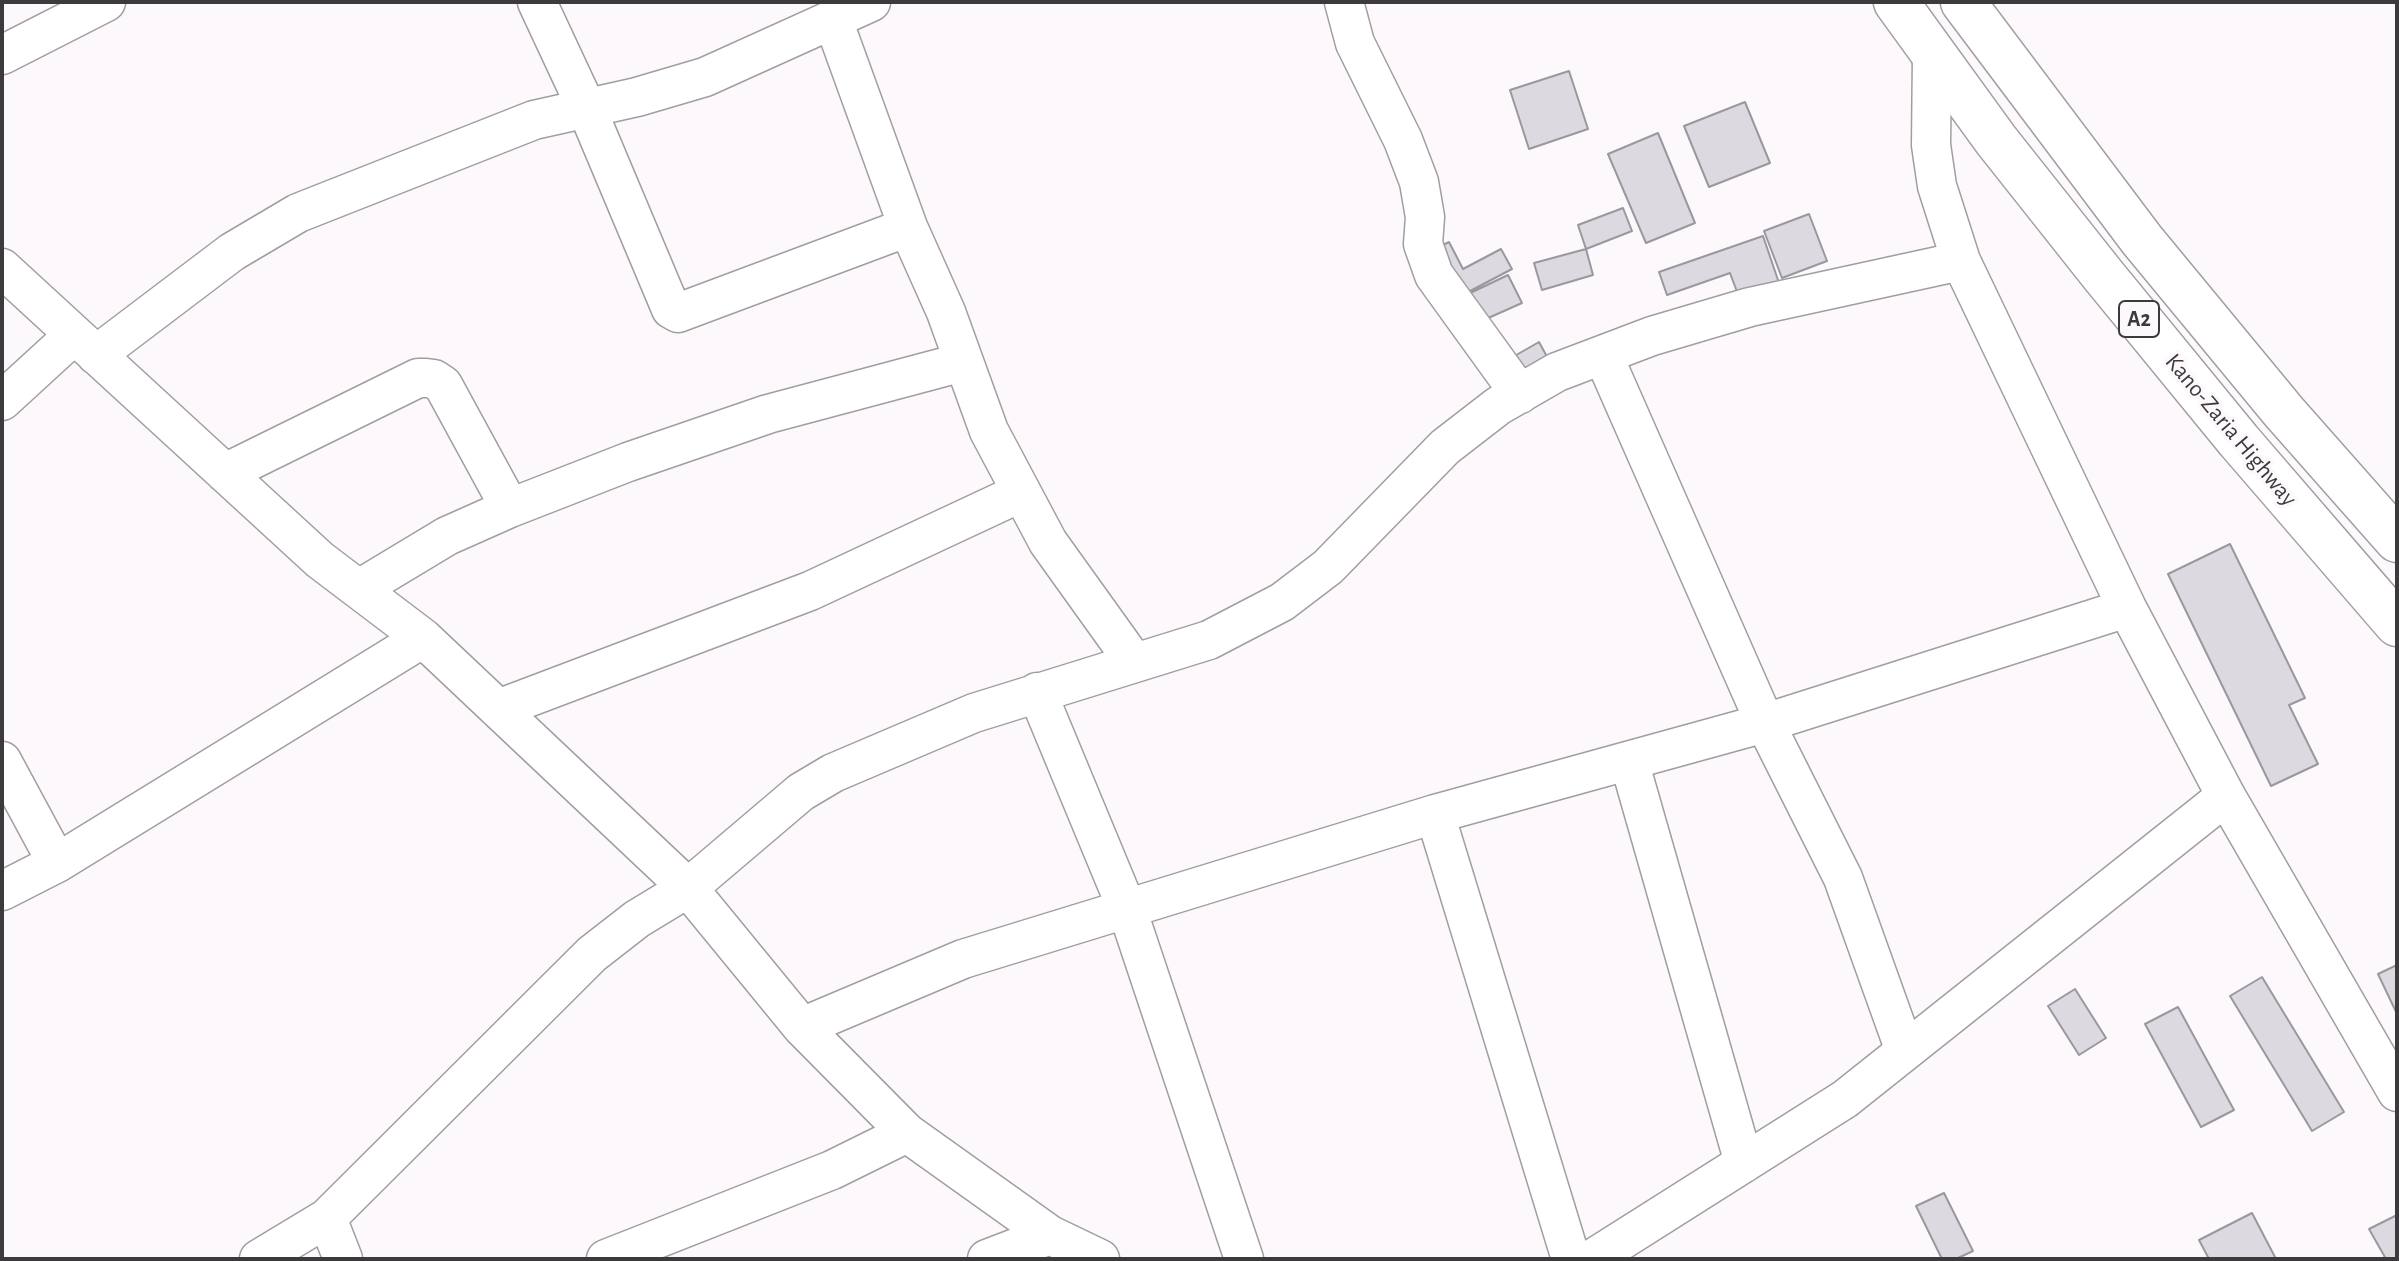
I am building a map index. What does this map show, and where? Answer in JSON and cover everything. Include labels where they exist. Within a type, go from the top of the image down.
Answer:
[{"type":"highway","name":"Kano-Zaria Highway","points":[[1896,2],[1996,140],[2142,322],[2239,441],[2397,624]]},
{"type":"highway","name":"A2","points":[[1963,2],[2142,240],[2284,412],[2397,540]]},
{"type":"street","points":[[2,55],[106,2]]},
{"type":"street","points":[[537,2],[586,107],[671,309],[678,313],[908,227]]},
{"type":"street","points":[[2,401],[85,345],[298,213],[534,120],[637,97],[705,77],[871,2]]},
{"type":"street","points":[[1344,2],[1355,43],[1403,140],[1419,182],[1425,217],[1423,244],[1434,275],[1520,394]]},
{"type":"street","points":[[833,20],[908,227],[946,312],[989,431],[1048,542],[1134,662]]},
{"type":"street","points":[[1932,55],[1931,145],[1937,186],[1961,261],[2127,608],[2226,796],[2397,1092]]},
{"type":"street","points":[[259,1259],[327,1218],[592,954],[637,919],[688,888],[801,792],[833,773],[974,713],[1209,640],[1282,602],[1328,567],[1445,447],[1498,406],[1557,372],[1652,336],[1750,307],[1961,261]]},
{"type":"street","points":[[2,268],[320,560],[423,638],[688,888],[802,1027],[907,1133],[1050,1235],[1100,1259]]},
{"type":"street","points":[[1603,355],[1765,723],[1843,878],[1905,1051]]},
{"type":"street","points":[[359,589],[447,536],[628,462],[768,414],[963,362]]},
{"type":"street","points":[[225,473],[418,378],[426,378],[443,385],[510,508]]},
{"type":"street","points":[[498,709],[810,591],[1020,493]]},
{"type":"street","points":[[802,1027],[963,959],[1435,814],[1765,723],[2127,608]]},
{"type":"street","points":[[2,891],[57,863],[423,638]]},
{"type":"street","points":[[1037,692],[1127,909],[1244,1259]]},
{"type":"street","points":[[2,761],[57,863]]},
{"type":"street","points":[[1629,761],[1744,1163]]},
{"type":"street","points":[[1592,1259],[1845,1099],[2226,796]]},
{"type":"street","points":[[1435,814],[1571,1259]]},
{"type":"street","points":[[606,1259],[832,1170],[907,1133]]},
{"type":"street","points":[[327,1218],[343,1259]]},
{"type":"street","points":[[987,1259],[1050,1235]]},
{"type":"building","points":[[1569,71],[1588,129],[1529,149],[1510,90]]},
{"type":"building","points":[[1745,102],[1770,163],[1709,187],[1684,126]]},
{"type":"building","points":[[1658,133],[1695,223],[1646,243],[1608,154]]},
{"type":"building","points":[[1623,208],[1632,231],[1586,249],[1578,225]]},
{"type":"building","points":[[1809,214],[1827,261],[1782,278],[1764,231]]},
{"type":"building","points":[[1763,236],[1779,283],[1739,297],[1730,273],[1667,295],[1659,272]]},
{"type":"building","points":[[1449,242],[1463,269],[1501,249],[1512,269],[1455,299],[1431,251]]},
{"type":"building","points":[[1586,249],[1593,275],[1542,290],[1534,263]]},
{"type":"building","points":[[1508,275],[1522,303],[1477,323],[1464,296]]},
{"type":"building","points":[[1539,342],[1551,364],[1516,383],[1504,362]]},
{"type":"building","points":[[2230,544],[2305,698],[2289,705],[2318,764],[2271,786],[2168,574]]},
{"type":"building","points":[[2397,965],[2397,1014],[2378,974]]},
{"type":"building","points":[[2262,977],[2344,1112],[2312,1131],[2230,996]]},
{"type":"building","points":[[2075,989],[2106,1038],[2079,1055],[2048,1006]]},
{"type":"building","points":[[2178,1007],[2234,1110],[2201,1127],[2145,1024]]},
{"type":"building","points":[[1944,1193],[1973,1251],[1956,1259],[1942,1259],[1916,1206]]},
{"type":"building","points":[[2252,1213],[2276,1259],[2209,1259],[2199,1240]]},
{"type":"building","points":[[2397,1215],[2397,1259],[2386,1259],[2369,1229]]}]
